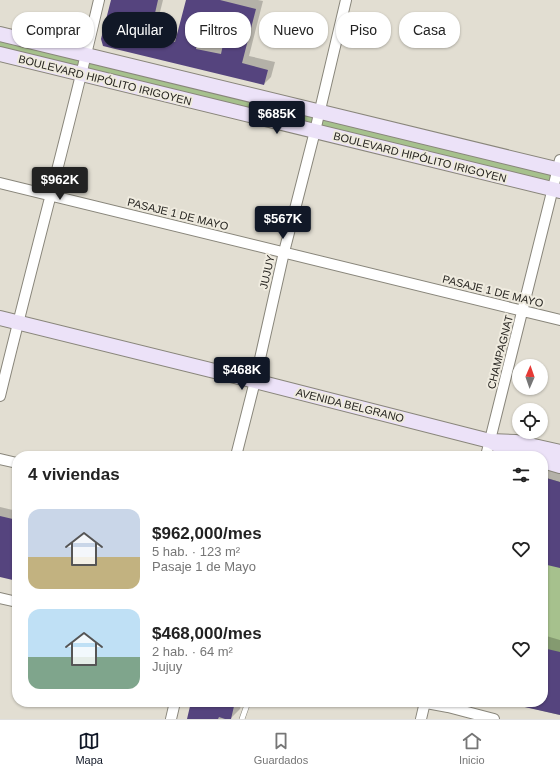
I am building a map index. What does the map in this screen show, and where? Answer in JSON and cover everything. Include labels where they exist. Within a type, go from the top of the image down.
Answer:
[{"type":"street","points":[[0,396],[99,0]]},
{"type":"street","name":"JUJUY","points":[[237,451],[255,381],[284,252],[346,0]]},
{"type":"street","name":"BOULEVARD HIPÓLITO IRIGOYEN","points":[[0,34],[319,112],[559,167]]},
{"type":"street","name":"BOULEVARD HIPÓLITO IRIGOYEN","points":[[0,54],[556,191]]},
{"type":"street","name":"CHAMPAGNAT","points":[[487,451],[522,311],[556,191],[559,167]]},
{"type":"street","name":"PASAJE 1 DE MAYO","points":[[0,183],[560,320]]},
{"type":"street","name":"AVENIDA BELGRANO","points":[[0,318],[490,441],[516,442],[560,452]]},
{"type":"street","name":"AVENIDA BELGRANO","points":[[490,441],[508,451]]},
{"type":"street","points":[[0,459],[12,462]]},
{"type":"street","points":[[548,462],[560,466]]},
{"type":"street","points":[[0,598],[12,601]]},
{"type":"street","points":[[171,719],[174,707]]},
{"type":"street","points":[[421,719],[423,707]]},
{"type":"street","points":[[448,707],[494,719]]},
{"type":"lane","points":[[242,719],[246,707]]},
{"type":"green space","points":[[0,34],[12,37],[12,48],[58,48],[560,170],[560,191],[0,54]]},
{"type":"green space","points":[[548,478],[560,482],[560,715],[526,707],[548,707]]},
{"type":"building","points":[[111,0],[158,0],[155,12],[108,12]]},
{"type":"building","points":[[186,0],[220,0],[256,9],[251,28],[251,12],[185,12],[185,48],[196,48],[221,54],[222,48],[246,48],[242,63],[268,70],[264,85],[111,48],[177,48],[177,34]]},
{"type":"building","points":[[548,478],[560,482],[560,568],[548,565]]},
{"type":"building","points":[[0,516],[12,519],[12,580],[0,577]]},
{"type":"building","points":[[548,649],[560,652],[560,715],[525,707],[548,707]]},
{"type":"building","points":[[190,707],[234,707],[231,719],[219,717],[218,719],[187,719]]}]
